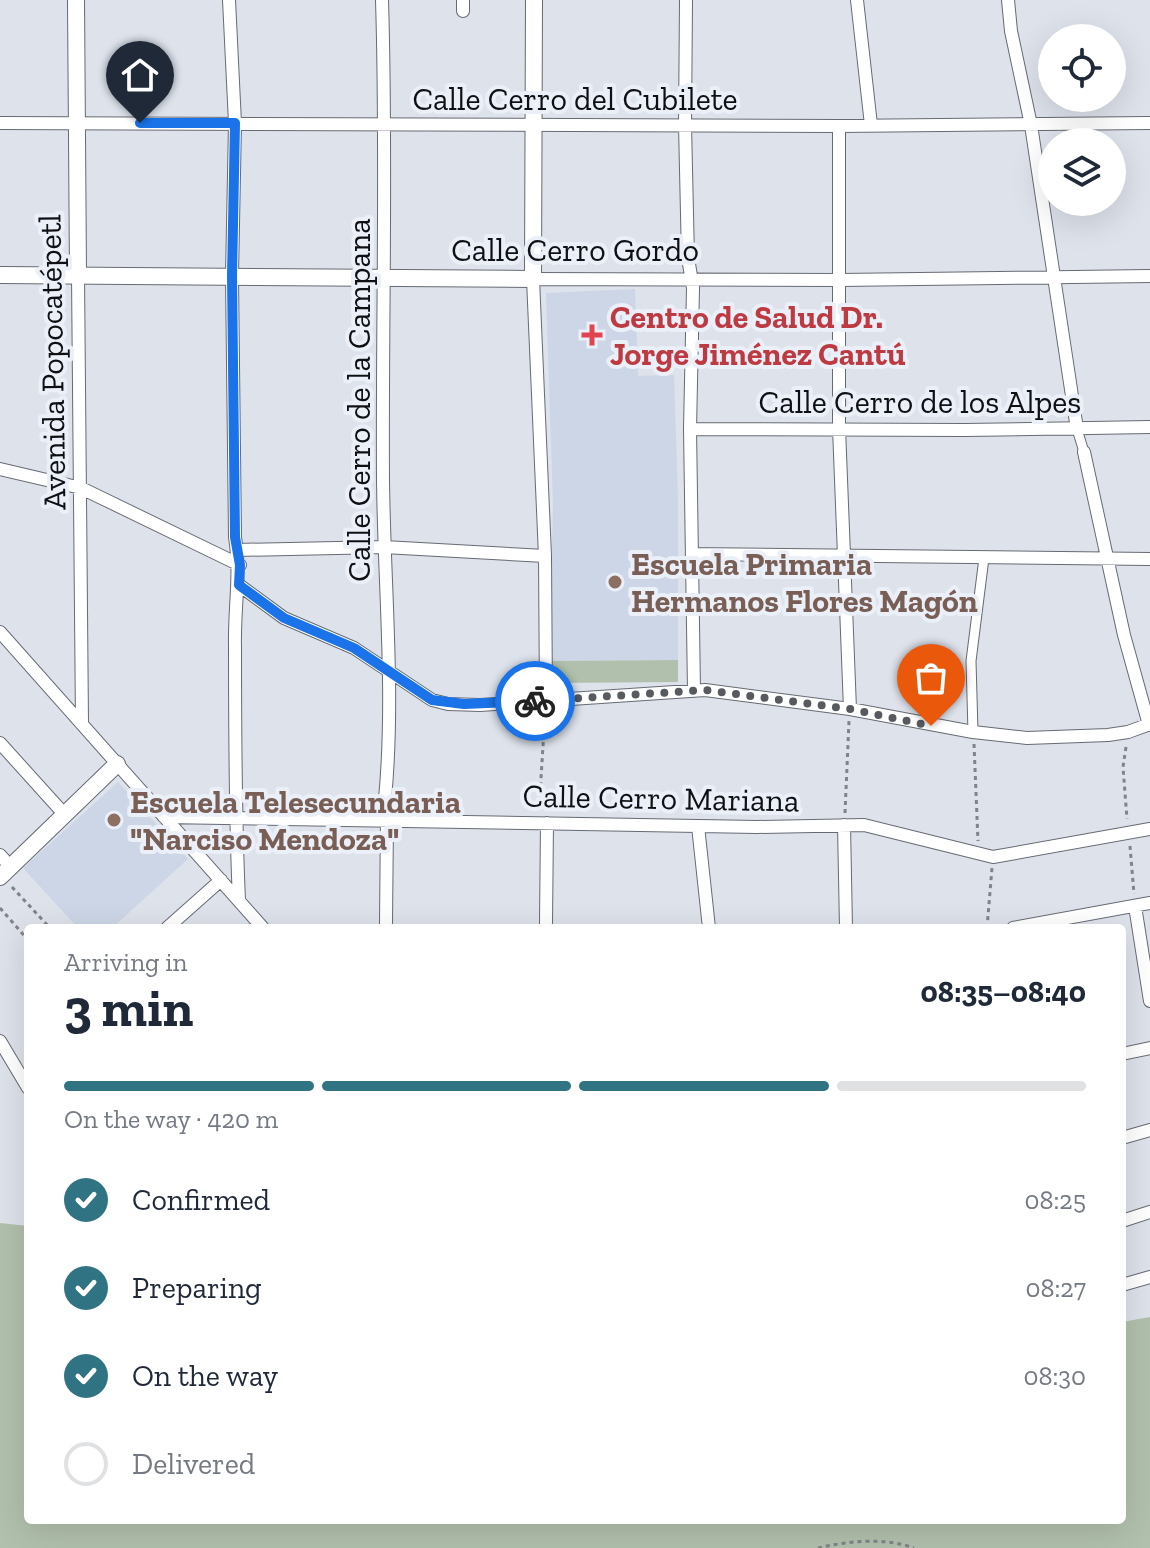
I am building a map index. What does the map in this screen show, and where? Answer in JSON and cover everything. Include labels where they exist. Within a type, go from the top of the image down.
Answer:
[{"type":"street","name":"Avenida Popocatépetl","points":[[76,0],[82,722]]},
{"type":"street","points":[[229,0],[235,123],[232,276],[235,537],[240,565],[234,622],[235,818],[239,900]]},
{"type":"street","name":"Calle Cerro de la Campana","points":[[382,0],[386,124],[382,278],[384,547],[390,670],[385,799]]},
{"type":"street","points":[[534,0],[533,279],[545,556],[546,701]]},
{"type":"street","points":[[686,0],[685,125],[691,278],[694,690]]},
{"type":"street","points":[[857,0],[871,125]]},
{"type":"street","points":[[239,585],[284,618],[354,648],[432,700],[448,704],[546,701],[694,690],[850,709],[973,732],[1027,738],[1069,738],[1128,732],[1150,724],[1124,635],[1077,429],[1031,125],[1011,31],[1008,0]]},
{"type":"street","name":"Calle Cerro del Cubilete","points":[[0,123],[839,126],[1150,123]]},
{"type":"street","points":[[839,126],[839,428],[850,709]]},
{"type":"street","name":"Calle Cerro Gordo","points":[[0,275],[840,280],[1150,276]]},
{"type":"street","name":"Calle Cerro de los Alpes","points":[[690,429],[1150,427]]},
{"type":"street","points":[[0,469],[81,488],[240,565]]},
{"type":"street","points":[[237,550],[384,547],[545,556]]},
{"type":"street","points":[[692,554],[1150,559]]},
{"type":"street","points":[[973,732],[971,661],[984,558]]},
{"type":"street","points":[[0,632],[260,924]]},
{"type":"street","points":[[0,743],[65,815]]},
{"type":"street","points":[[3,868],[65,815],[117,764]]},
{"type":"street","name":"Calle Cerro Mariana","points":[[164,817],[698,826],[864,825],[993,857],[1150,829]]},
{"type":"street","points":[[386,924],[387,819]]},
{"type":"street","points":[[546,923],[547,823]]},
{"type":"street","points":[[844,825],[846,924]]},
{"type":"street","points":[[698,826],[709,924]]},
{"type":"street","points":[[172,924],[221,880]]},
{"type":"street","points":[[1035,924],[1150,903]]},
{"type":"street","points":[[1135,906],[1150,1001]]},
{"type":"street","points":[[0,1041],[24,1081]]},
{"type":"street","points":[[1126,1053],[1150,1048]]},
{"type":"street","points":[[1126,1137],[1150,1130]]},
{"type":"street","points":[[1126,1220],[1150,1212]]},
{"type":"street","points":[[1126,1284],[1150,1277]]},
{"type":"path","points":[[546,701],[538,809],[547,823]]},
{"type":"path","points":[[844,825],[850,709]]},
{"type":"path","points":[[973,732],[979,853]]},
{"type":"path","points":[[987,924],[993,857]]},
{"type":"path","points":[[3,868],[47,924]]},
{"type":"path","points":[[0,908],[24,935]]},
{"type":"path","points":[[818,1548],[848,1542],[883,1541],[914,1548]]},
{"type":"shaded area","points":[[635,289],[638,376],[674,375],[678,660],[549,661],[553,505],[546,293]]},
{"type":"shaded area","name":"Escuela Telesecundaria \"Narciso Mendoza\"","points":[[118,782],[188,859],[116,924],[74,924],[23,868]]},
{"type":"green space","points":[[678,660],[678,682],[549,683],[549,661]]},
{"type":"green space","points":[[0,1223],[24,1226],[24,1524],[1126,1524],[1126,1321],[1150,1317],[1150,1548],[0,1548]]},
{"type":"way so far","points":[[535,701],[705,690],[850,709],[931,726]]},
{"type":"place","name":"Centro de Salud Dr. Jorge Jiménez Cantú","points":[[592,335]]},
{"type":"place","name":"Escuela Primaria Hermanos Flores Magón","points":[[615,582]]},
{"type":"place","name":"Escuela Telesecundaria \"Narciso Mendoza\"","points":[[114,820]]},
{"type":"route","points":[[140,123],[235,123],[232,305],[235,537],[240,565],[239,585],[276,614],[354,648],[432,700],[480,705],[535,701]]}]
